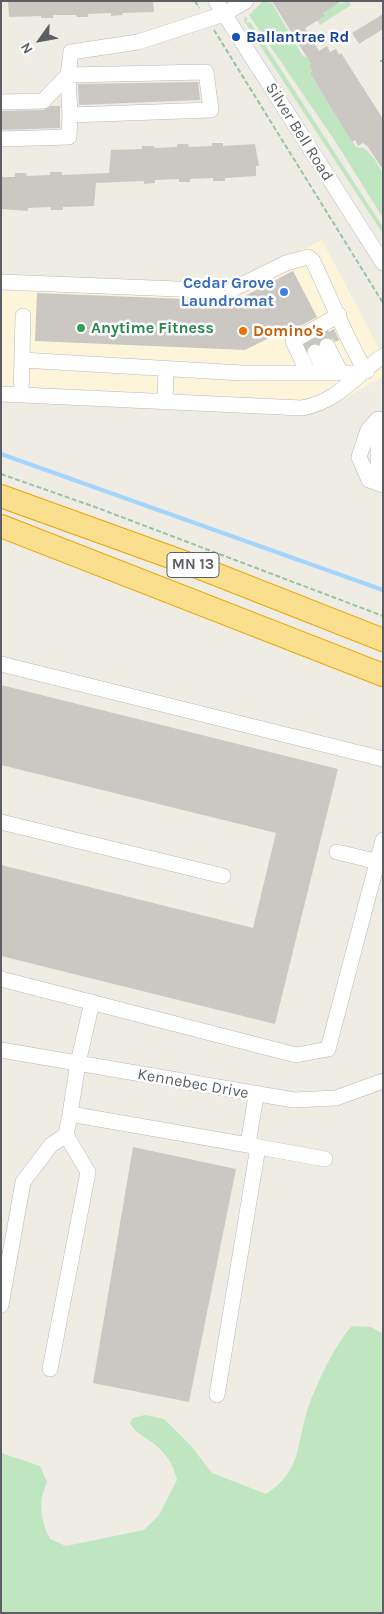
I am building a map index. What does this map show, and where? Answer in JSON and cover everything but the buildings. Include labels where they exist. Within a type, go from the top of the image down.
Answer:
[{"type":"highway","name":"MN 13","points":[[1,496],[187,563],[383,640]]},
{"type":"highway","name":"MN 13","points":[[1,526],[383,675]]},
{"type":"street","points":[[1,139],[69,137],[68,75],[71,52],[138,42],[205,18],[220,8],[246,1]]},
{"type":"street","name":"Silver Bell Road","points":[[220,8],[383,263]]},
{"type":"street","points":[[1,102],[42,101],[68,75],[206,72],[211,110],[70,115]]},
{"type":"street","points":[[1,282],[229,291],[286,263],[306,256],[313,261],[365,371]]},
{"type":"street","points":[[308,373],[293,341],[313,332],[339,314]]},
{"type":"street","points":[[21,394],[23,316]]},
{"type":"street","points":[[325,373],[321,349],[341,373]]},
{"type":"street","points":[[1,394],[302,408],[318,404],[346,389],[383,356]]},
{"type":"street","points":[[22,360],[242,373],[341,373],[365,371],[383,365]]},
{"type":"street","points":[[165,402],[166,368]]},
{"type":"street","points":[[381,418],[378,465],[383,476]]},
{"type":"street","points":[[381,418],[368,430],[359,457],[369,480],[383,486]]},
{"type":"street","points":[[1,664],[383,759]]},
{"type":"street","points":[[1,822],[223,876]]},
{"type":"street","points":[[1,979],[296,1055],[328,1050],[380,863],[383,840]]},
{"type":"street","points":[[337,852],[380,863]]},
{"type":"street","points":[[50,1369],[88,1172],[66,1136],[78,1063],[92,1002]]},
{"type":"street","name":"Kennebec Drive","points":[[1,1050],[256,1095],[312,1101],[345,1096],[383,1081]]},
{"type":"street","points":[[217,1395],[253,1146],[256,1095]]},
{"type":"street","points":[[70,1114],[325,1159]]},
{"type":"street","points":[[1,1305],[23,1182],[51,1145],[66,1136]]},
{"type":"path","points":[[195,1],[322,202],[383,303]]},
{"type":"path","points":[[1,474],[148,527],[383,616]]},
{"type":"shaded area","points":[[322,240],[383,356],[383,377],[327,408],[298,416],[1,401],[1,275],[229,286]]},
{"type":"green space","points":[[263,1],[272,3],[302,55],[314,62],[309,66],[312,71],[310,73],[356,147],[364,148],[373,157],[383,173],[383,218],[337,144],[249,15]]},
{"type":"green space","points":[[316,1],[334,1],[336,5],[349,1],[351,5],[320,25],[317,20],[325,16]]},
{"type":"green space","points":[[245,16],[248,19],[247,23],[250,22],[383,227],[383,234],[244,21]]},
{"type":"green space","points":[[352,1326],[371,1327],[383,1334],[383,1613],[1,1613],[1,1453],[40,1466],[47,1482],[41,1504],[44,1525],[50,1539],[66,1546],[144,1530],[159,1515],[177,1480],[171,1463],[164,1453],[132,1426],[130,1423],[133,1418],[145,1415],[164,1419],[191,1446],[212,1473],[266,1494],[286,1477],[296,1458],[307,1411],[315,1390],[332,1354]]},
{"type":"waterway","points":[[1,454],[383,590]]},
{"type":"tunnel","points":[[320,331],[327,346]]},
{"type":"tunnel","points":[[308,338],[315,352]]},
{"type":"place","name":"Ballantrae Rd","points":[[236,37]]},
{"type":"place","name":"Cedar Grove Laundromat","points":[[284,292]]},
{"type":"place","name":"Anytime Fitness","points":[[81,328]]},
{"type":"place","name":"Domino's","points":[[243,331]]}]
